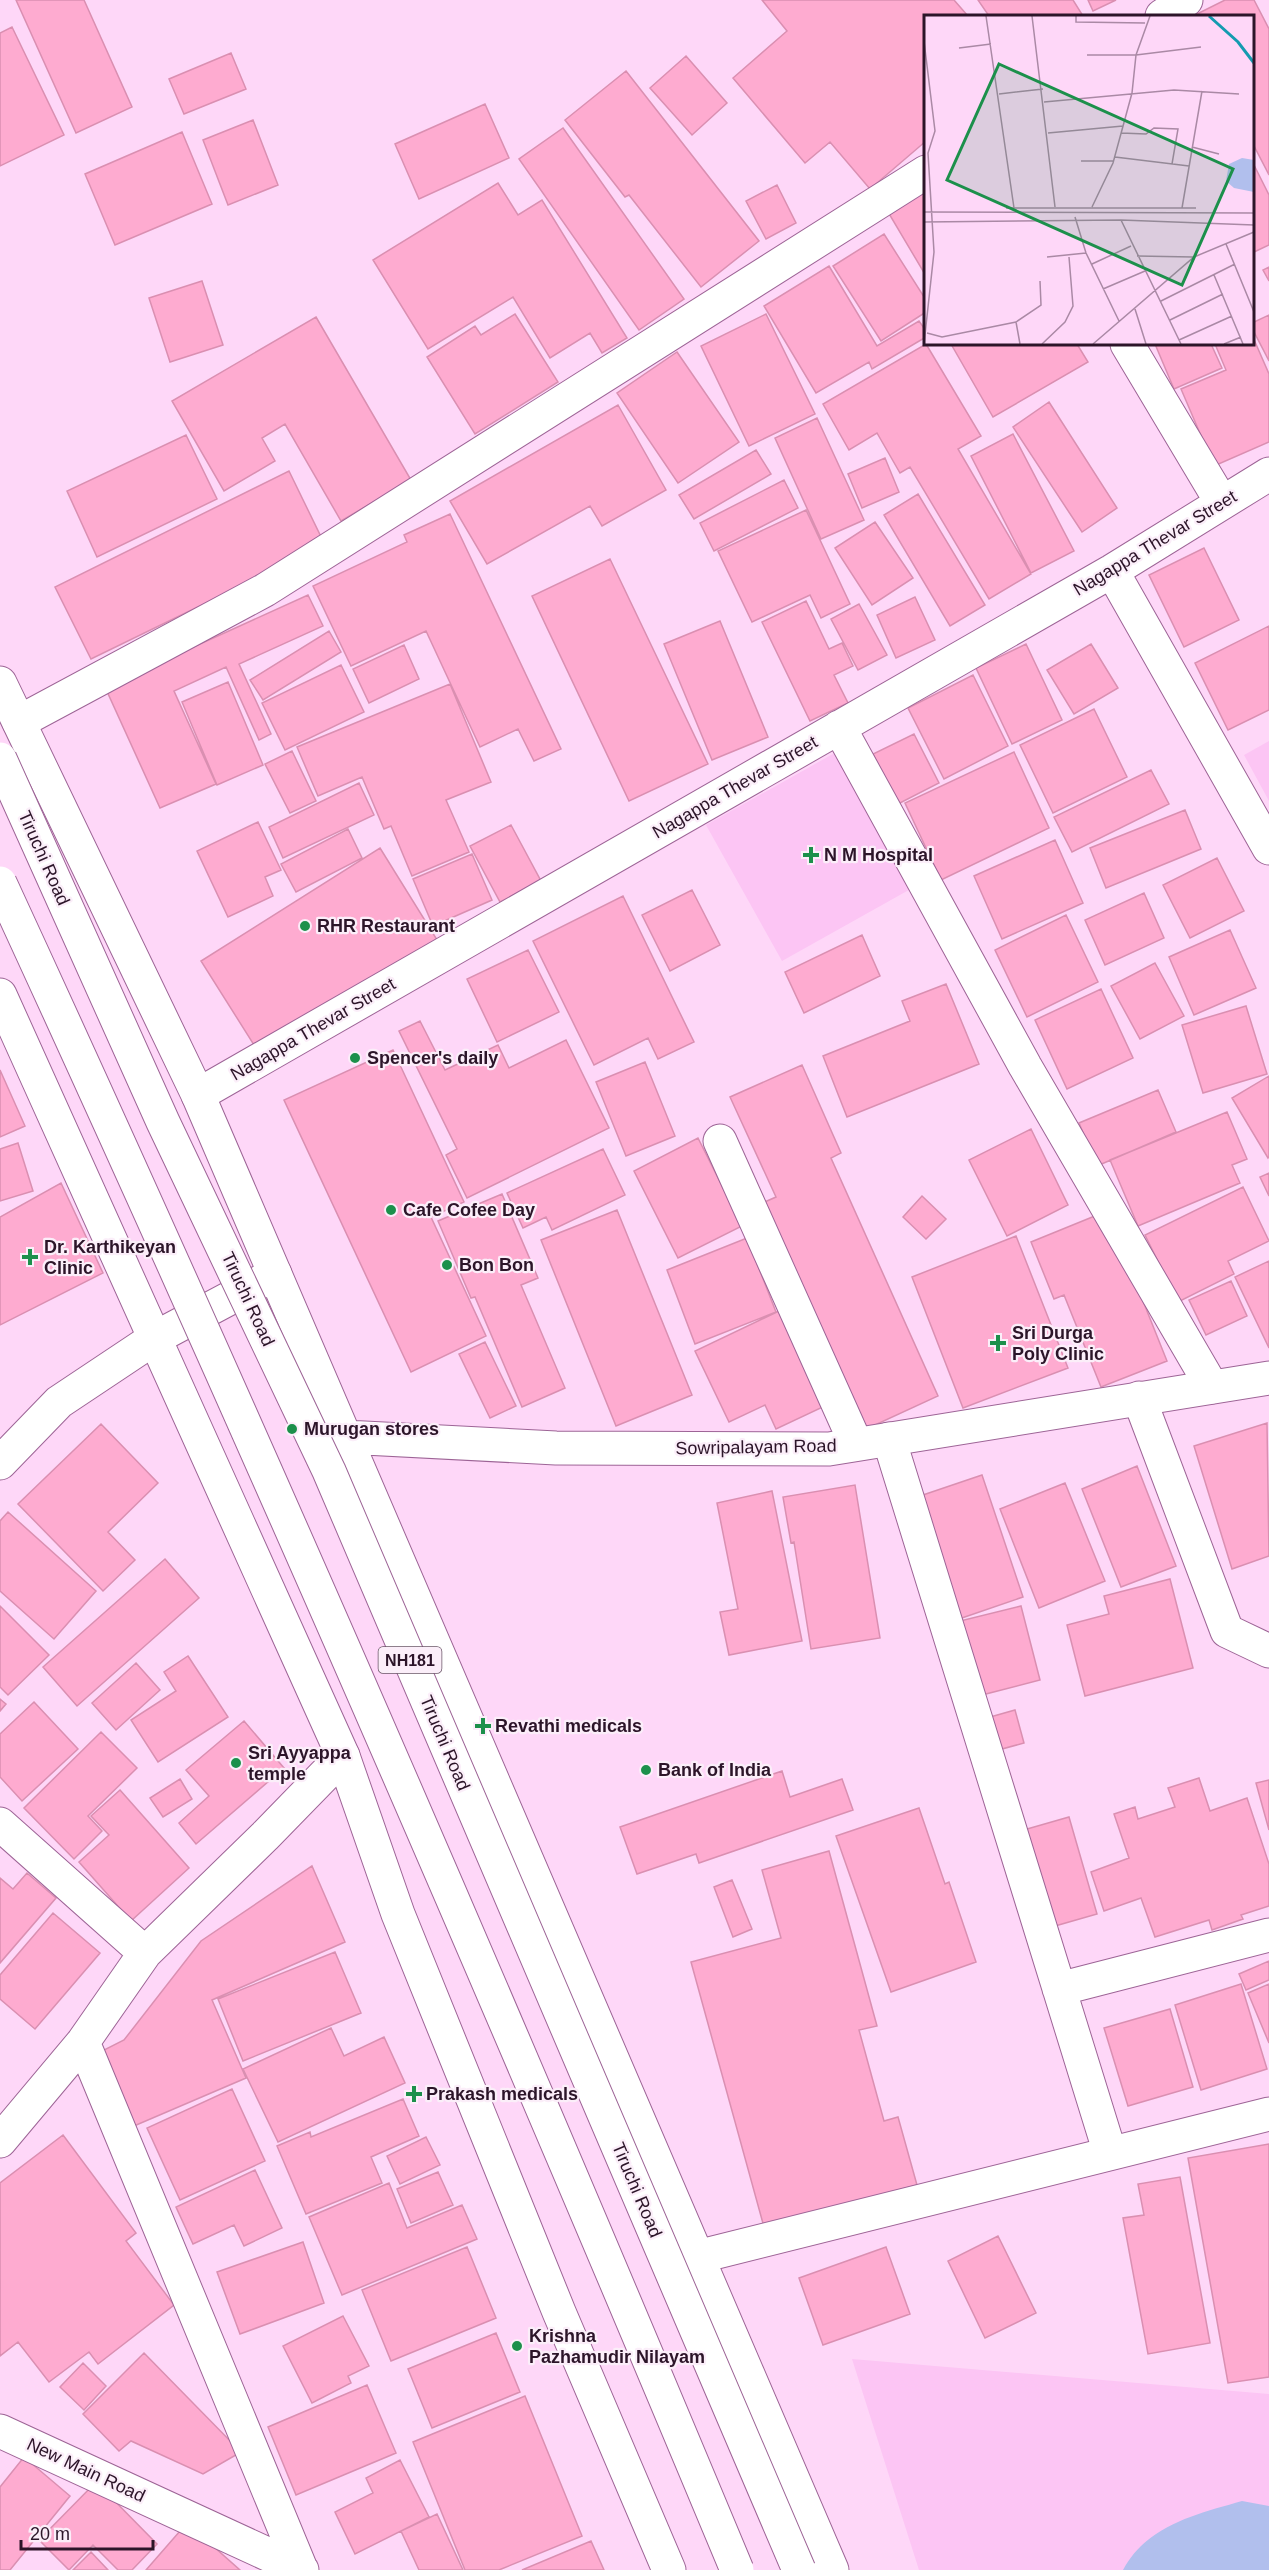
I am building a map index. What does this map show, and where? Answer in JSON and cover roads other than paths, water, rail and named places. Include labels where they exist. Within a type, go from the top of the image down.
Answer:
[{"type":"main road","points":[[1164,15],[1186,0]]},
{"type":"main road","points":[[19,722],[265,590],[924,173]]},
{"type":"main road","points":[[1128,345],[1222,503]]},
{"type":"main road","name":"Nagappa Thevar Street","points":[[198,1095],[1112,571],[1269,474]]},
{"type":"main road","points":[[1112,571],[1269,848]]},
{"type":"main road","points":[[0,682],[198,1095],[832,2570]]},
{"type":"main road","points":[[839,727],[1025,1066],[1212,1387]]},
{"type":"main road","name":"Tiruchi Road","points":[[0,759],[163,1122],[329,1471],[800,2570]]},
{"type":"main road","name":"NH181","points":[[0,884],[203,1327],[621,2292],[737,2570]]},
{"type":"main road","points":[[0,995],[343,1756],[407,1936],[559,2312],[669,2570]]},
{"type":"main road","points":[[720,1141],[856,1444]]},
{"type":"main road","points":[[0,1463],[59,1402],[155,1338],[275,1274]]},
{"type":"main road","name":"Sowripalayam Road","points":[[345,1437],[556,1448],[829,1449],[1269,1378]]},
{"type":"main road","points":[[1138,1398],[1227,1632],[1269,1651]]},
{"type":"main road","points":[[889,1439],[1110,2153]]},
{"type":"main road","points":[[0,2141],[82,2042],[145,1953],[343,1756]]},
{"type":"main road","points":[[0,1824],[145,1953]]},
{"type":"main road","points":[[1059,1989],[1269,1935]]},
{"type":"main road","points":[[82,2042],[302,2570]]},
{"type":"main road","points":[[697,2257],[1269,2114]]},
{"type":"main road","name":"New Main Road","points":[[0,2431],[302,2570]]},
{"type":"place","name":"N M Hospital","points":[[811,855]]},
{"type":"place","name":"RHR Restaurant","points":[[305,926]]},
{"type":"place","name":"Spencer's daily","points":[[355,1058]]},
{"type":"place","name":"Cafe Cofee Day","points":[[391,1210]]},
{"type":"place","name":"Dr. Karthikeyan Clinic","points":[[30,1257]]},
{"type":"place","name":"Bon Bon","points":[[447,1265]]},
{"type":"place","name":"Sri Durga Poly Clinic","points":[[998,1343]]},
{"type":"place","name":"Murugan stores","points":[[292,1429]]},
{"type":"place","name":"Revathi medicals","points":[[483,1726]]},
{"type":"place","name":"Sri Ayyappa temple","points":[[236,1763]]},
{"type":"place","name":"Bank of India","points":[[646,1770]]},
{"type":"place","name":"Prakash medicals","points":[[414,2094]]},
{"type":"place","name":"Krishna Pazhamudir Nilayam","points":[[517,2346]]}]
